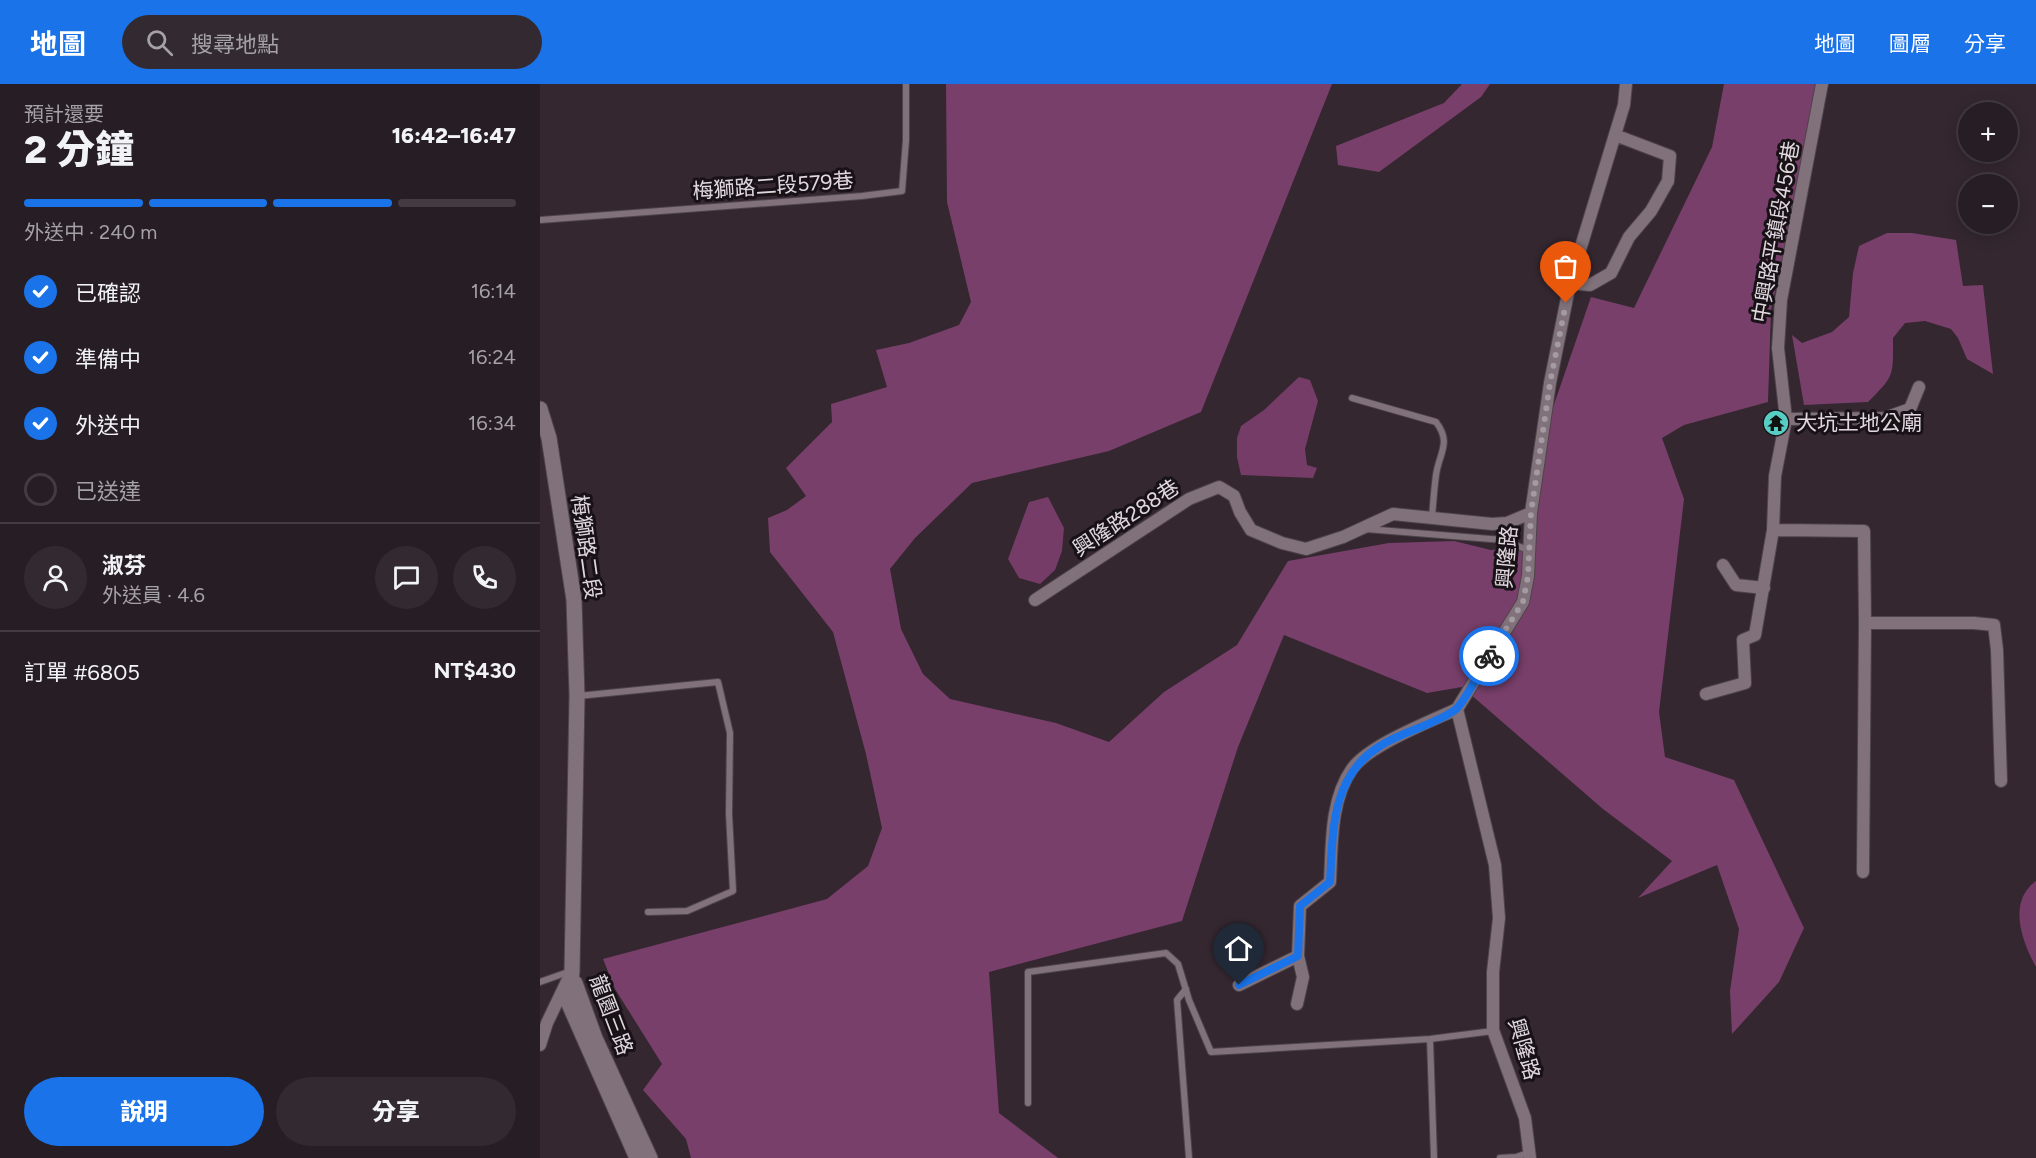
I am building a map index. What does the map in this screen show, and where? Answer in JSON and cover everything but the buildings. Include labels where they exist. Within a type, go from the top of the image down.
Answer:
[{"type":"street","name":"興隆路","points":[[1529,1155],[1525,1118],[1493,1030],[1493,972],[1499,918],[1495,865],[1456,709],[1523,602],[1528,576],[1531,513],[1550,383],[1570,283],[1624,105],[1626,84]]},
{"type":"street","name":"中興路平鎮段456巷","points":[[1706,694],[1744,683],[1743,640],[1755,635],[1764,588],[1773,530],[1775,476],[1786,418],[1778,348],[1781,300],[1822,84]]},
{"type":"street","points":[[1570,283],[1590,285],[1611,273],[1629,237],[1651,211],[1668,181],[1670,156],[1615,135]]},
{"type":"street","points":[[1786,418],[1885,418],[1910,409],[1919,387]]},
{"type":"street","name":"梅獅路二段","points":[[540,409],[574,600],[577,696],[572,971],[547,1023],[540,1045]]},
{"type":"street","name":"興隆路288巷","points":[[1035,600],[1189,499],[1219,487],[1234,495],[1251,530],[1282,543],[1306,549],[1343,537],[1393,514],[1492,524],[1507,523],[1531,513]]},
{"type":"street","points":[[1773,530],[1864,531],[1863,872]]},
{"type":"street","points":[[1723,565],[1736,585],[1764,588]]},
{"type":"street","points":[[1865,623],[1994,625],[1997,650],[2001,781]]},
{"type":"street","points":[[1298,1004],[1303,977],[1298,956],[1300,906],[1330,882],[1332,837],[1339,796],[1353,768],[1379,746],[1456,709]]},
{"type":"street","points":[[1239,985],[1298,956]]},
{"type":"street","name":"龍園三路","points":[[572,971],[569,1004],[637,1158]]},
{"type":"street","name":"龍園三路","points":[[572,971],[579,997],[595,1038],[650,1158]]},
{"type":"lane","name":"梅獅路二段579巷","points":[[540,220],[902,191],[906,140],[906,84]]},
{"type":"lane","points":[[1352,398],[1436,422],[1444,432],[1444,452],[1436,472],[1432,519]]},
{"type":"lane","points":[[1361,528],[1503,540],[1528,550]]},
{"type":"lane","points":[[577,696],[718,682],[730,734],[729,814],[733,891],[687,911],[648,912]]},
{"type":"lane","points":[[1028,1103],[1028,972],[1166,954],[1178,964],[1211,1052],[1430,1039],[1493,1030]]},
{"type":"lane","points":[[540,982],[572,971]]},
{"type":"lane","points":[[1186,989],[1177,1000],[1189,1158]]},
{"type":"lane","points":[[1430,1039],[1434,1158]]},
{"type":"lane","points":[[1500,1158],[1529,1155]]},
{"type":"shaded area","points":[[946,84],[1332,84],[1201,412],[1109,451],[972,483],[915,538],[890,569],[901,629],[923,674],[950,699],[1056,723],[1109,742],[1164,692],[1237,645],[1288,561],[1389,543],[1454,541],[1491,550],[1533,546],[1551,413],[1591,297],[1634,308],[1712,147],[1724,84],[1820,84],[1771,310],[1768,402],[1684,425],[1662,438],[1684,499],[1659,712],[1665,757],[1734,780],[1804,928],[1779,982],[1732,1034],[1730,991],[1739,929],[1717,865],[1638,898],[1672,861],[1603,809],[1462,687],[1427,693],[1284,635],[1238,747],[1182,921],[989,972],[999,1113],[1058,1158],[691,1158],[686,1139],[643,1090],[662,1064],[615,989],[603,959],[827,899],[868,866],[882,828],[866,754],[833,632],[770,552],[768,518],[787,510],[806,496],[786,468],[832,422],[831,404],[887,387],[876,350],[909,343],[959,325],[971,302],[947,202]]},
{"type":"shaded area","points":[[1462,84],[1490,84],[1481,97],[1379,172],[1338,165],[1336,146],[1444,103]]},
{"type":"shaded area","points":[[1887,233],[1912,233],[1956,240],[1963,286],[1983,285],[1993,374],[1967,359],[1958,338],[1951,329],[1925,321],[1905,323],[1893,338],[1891,374],[1868,402],[1804,405],[1792,335],[1802,343],[1832,332],[1849,317],[1853,273],[1859,246]]},
{"type":"shaded area","points":[[1299,377],[1310,380],[1318,401],[1305,449],[1307,465],[1317,468],[1313,478],[1241,475],[1237,457],[1237,438],[1241,426],[1264,410]]},
{"type":"shaded area","points":[[1048,497],[1064,528],[1062,551],[1055,570],[1040,584],[1019,578],[1008,559],[1029,502]]},
{"type":"shaded area","points":[[2036,881],[2036,967],[2022,934],[2020,911],[2027,890]]},
{"type":"way so far","points":[[1489,656],[1523,602],[1528,576],[1531,513],[1550,383],[1566,303]]},
{"type":"place","name":"大坑土地公廟","points":[[1776,423]]},
{"type":"route","points":[[1239,985],[1298,956],[1300,906],[1330,882],[1332,837],[1339,796],[1353,768],[1379,746],[1456,709],[1489,656]]}]
